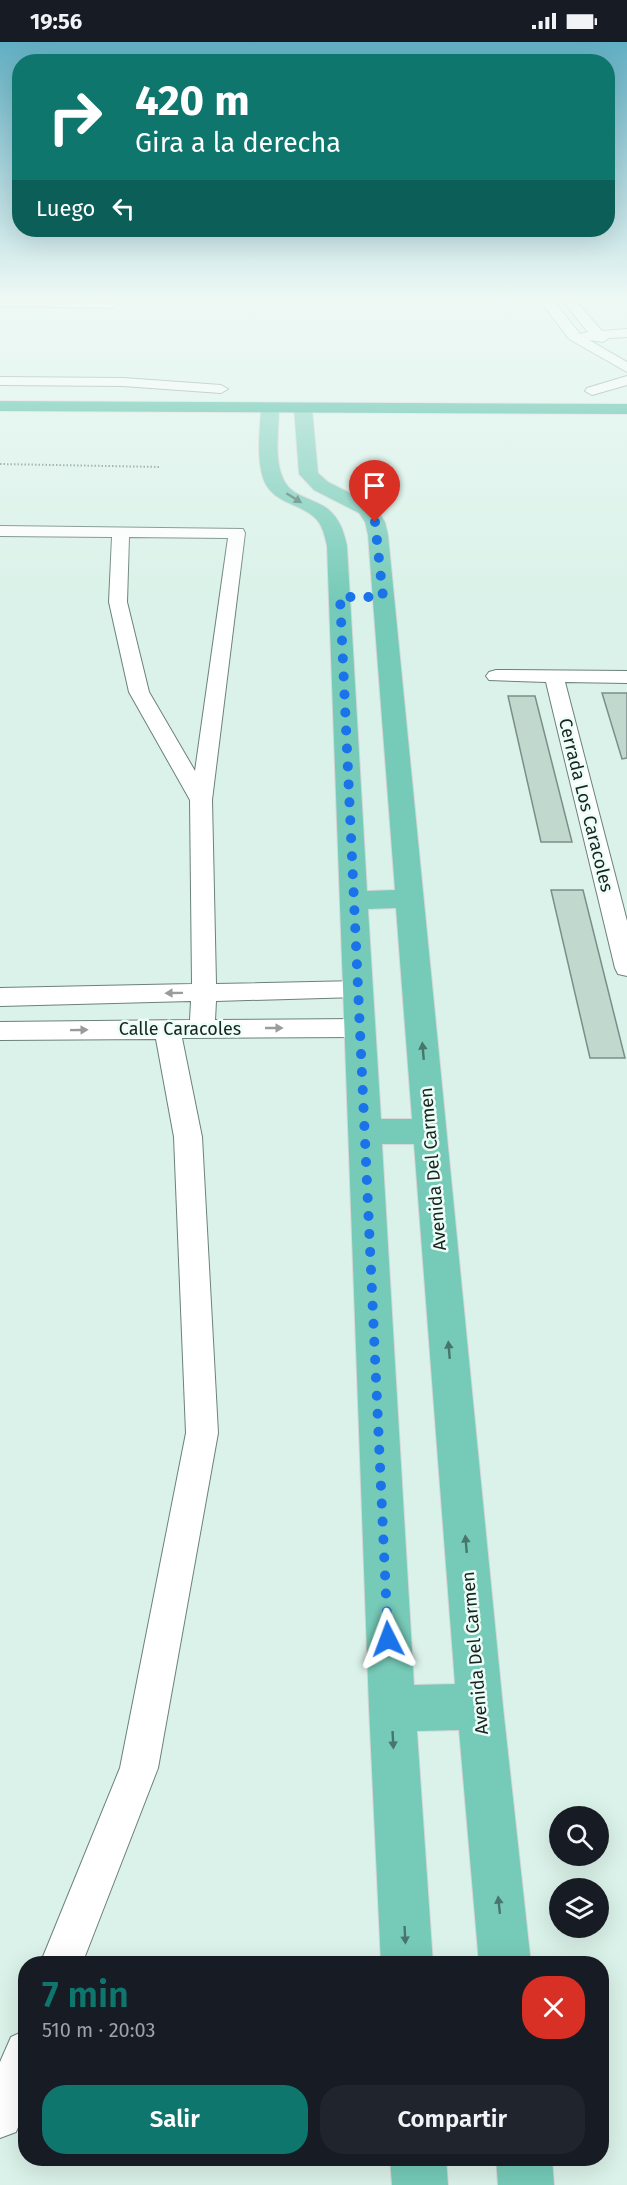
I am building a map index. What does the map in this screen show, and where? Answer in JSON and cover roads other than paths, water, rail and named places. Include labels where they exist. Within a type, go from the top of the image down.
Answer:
[{"type":"highway","points":[[0,406],[627,409]]},
{"type":"main road","points":[[270,408],[271,473],[275,484],[290,497],[327,516],[335,529],[392,1708],[407,1956]]},
{"type":"main road","name":"Avenida Del Carmen","points":[[303,408],[309,474],[321,486],[367,509],[375,522],[504,1956]]},
{"type":"main road","points":[[271,450],[307,449]]},
{"type":"main road","points":[[271,450],[307,449]]},
{"type":"main road","points":[[340,597],[383,597]]},
{"type":"main road","points":[[354,900],[410,899]]},
{"type":"main road","points":[[365,1131],[430,1132]]},
{"type":"main road","points":[[392,1708],[480,1707]]},
{"type":"main road","points":[[419,2166],[420,2185]]},
{"type":"main road","points":[[525,2166],[526,2185]]},
{"type":"street","points":[[0,531],[237,533],[201,800],[204,993],[202,1029]]},
{"type":"street","points":[[121,532],[118,603],[139,692],[201,800]]},
{"type":"street","points":[[496,676],[627,677]]},
{"type":"street","name":"Cerrada Los Caracoles","points":[[554,676],[627,968]]},
{"type":"street","name":"Calle Caracoles","points":[[0,997],[358,989]]},
{"type":"street","points":[[41,1030],[46,996]]},
{"type":"street","name":"Calle Caracoles","points":[[0,1031],[360,1028]]},
{"type":"street","points":[[64,1956],[139,1768],[202,1433],[188,1137],[167,1029]]},
{"type":"street","points":[[0,2116],[18,2072]]}]
